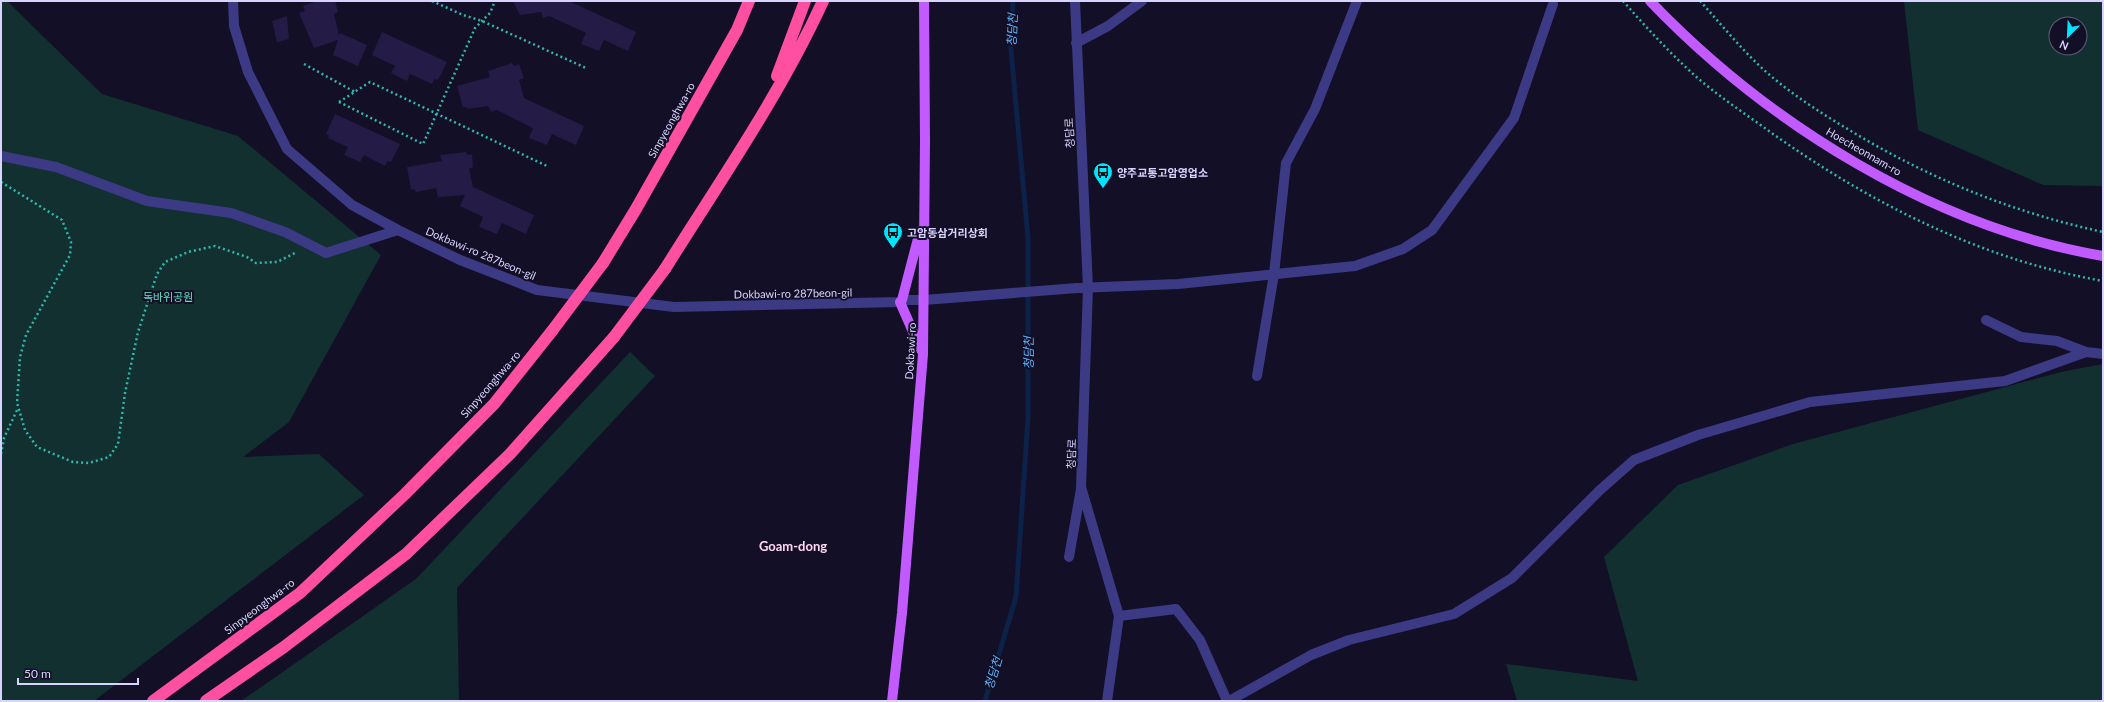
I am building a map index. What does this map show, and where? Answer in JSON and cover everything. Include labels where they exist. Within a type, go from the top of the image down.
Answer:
[{"type":"highway","name":"Sinpyeonghwa-ro","points":[[153,701],[300,593],[405,494],[494,404],[552,331],[603,262],[636,209],[737,30],[749,1]]},
{"type":"highway","points":[[766,107],[805,1]]},
{"type":"highway","points":[[206,701],[284,647],[406,554],[510,454],[614,337],[665,269],[766,107],[809,32],[823,1]]},
{"type":"main road","name":"Dokbawi-ro","points":[[892,701],[902,613],[923,354],[923,217],[925,140],[924,1]]},
{"type":"main road","name":"Hoecheonnam-ro","points":[[1650,1],[1724,71],[1781,114],[1834,149],[1938,205],[1979,221],[2064,248],[2103,256]]},
{"type":"main road","points":[[923,217],[901,301],[923,354]]},
{"type":"street","name":"Dokbawi-ro 287beon-gil","points":[[233,1],[234,26],[248,72],[287,149],[352,205],[398,230],[460,260],[537,290],[674,307],[924,300]]},
{"type":"street","name":"청담로","points":[[1074,1],[1088,288],[1081,487],[1119,616],[1107,701]]},
{"type":"street","points":[[1076,43],[1108,26],[1142,1]]},
{"type":"street","points":[[1256,376],[1274,274],[1286,163],[1315,109],[1357,1]]},
{"type":"street","points":[[924,300],[1077,288],[1178,284],[1355,266],[1403,249],[1432,230],[1514,118],[1554,4]]},
{"type":"street","points":[[1,156],[56,167],[148,201],[231,213],[284,232],[326,253],[398,230]]},
{"type":"street","points":[[1986,320],[2021,337],[2057,341],[2086,352],[2103,354]]},
{"type":"street","points":[[1119,616],[1176,609],[1200,640],[1228,701],[1311,655],[1349,640],[1454,614],[1512,578],[1600,490],[1634,460],[1698,435],[1810,402],[2005,381],[2086,352]]},
{"type":"street","points":[[1069,557],[1081,487]]},
{"type":"path","points":[[432,1],[463,15],[482,20],[586,68]]},
{"type":"path","points":[[495,1],[490,13],[475,28],[436,114],[423,144],[339,102],[370,82],[436,114],[549,167]]},
{"type":"path","points":[[1700,1],[1764,70],[1824,115],[1901,161],[1975,194],[2058,222],[2103,232]]},
{"type":"path","points":[[304,64],[355,92]]},
{"type":"path","points":[[1,182],[62,220],[71,242],[70,255],[26,335],[20,357],[18,408],[25,430],[37,447],[73,462],[89,462],[109,457],[118,444],[138,332],[157,274],[165,262],[188,252],[215,246],[247,257],[256,264],[277,262],[310,245]]},
{"type":"path","points":[[1,454],[4,438],[18,408]]},
{"type":"green space","name":"독바위공원","points":[[1,1],[7,1],[102,94],[238,136],[381,255],[289,422],[243,457],[319,454],[364,495],[94,701],[1,701]]},
{"type":"green space","points":[[1904,1],[2103,1],[2103,186],[2043,185],[1918,130]]},
{"type":"green space","points":[[630,352],[655,376],[457,588],[459,701],[241,701],[416,579]]},
{"type":"green space","points":[[2103,364],[2103,701],[1517,701],[1506,664],[1638,681],[1604,557],[1678,485],[1793,444],[2061,372]]},
{"type":"building","points":[[317,1],[335,1],[338,12],[334,14],[339,35],[340,33],[367,45],[358,66],[333,55],[338,40],[314,48],[299,13],[305,11],[303,6]]},
{"type":"building","points":[[513,1],[569,1],[636,32],[628,51],[604,40],[599,51],[581,44],[586,33],[549,16],[543,18],[541,12],[520,15]]},
{"type":"building","points":[[287,16],[289,39],[277,42],[272,21]]},
{"type":"building","points":[[382,32],[447,62],[438,80],[434,79],[432,84],[410,74],[407,81],[391,73],[395,66],[372,55]]},
{"type":"building","points":[[512,63],[514,66],[519,64],[524,78],[519,80],[524,98],[584,126],[576,145],[552,134],[547,145],[529,138],[533,128],[497,110],[491,112],[488,106],[468,109],[463,107],[457,86],[490,77],[488,71]]},
{"type":"building","points":[[335,114],[400,144],[391,162],[387,161],[385,166],[364,155],[360,162],[344,155],[348,147],[328,138],[329,135],[326,134]]},
{"type":"building","points":[[466,152],[468,155],[472,154],[473,167],[469,169],[473,187],[534,215],[526,234],[502,223],[497,234],[479,227],[483,217],[460,206],[465,195],[438,197],[436,188],[416,192],[414,189],[411,190],[407,167],[442,161],[440,155]]},
{"type":"waterway","name":"청담천","points":[[985,701],[1016,597],[1028,418],[1028,238],[1011,50],[1013,1]]},
{"type":"place","name":"양주교통고암영업소","points":[[1103,189]]},
{"type":"place","name":"고암동삼거리상회","points":[[893,249]]},
{"type":"district","name":"Goam-dong","points":[[793,546]]}]
